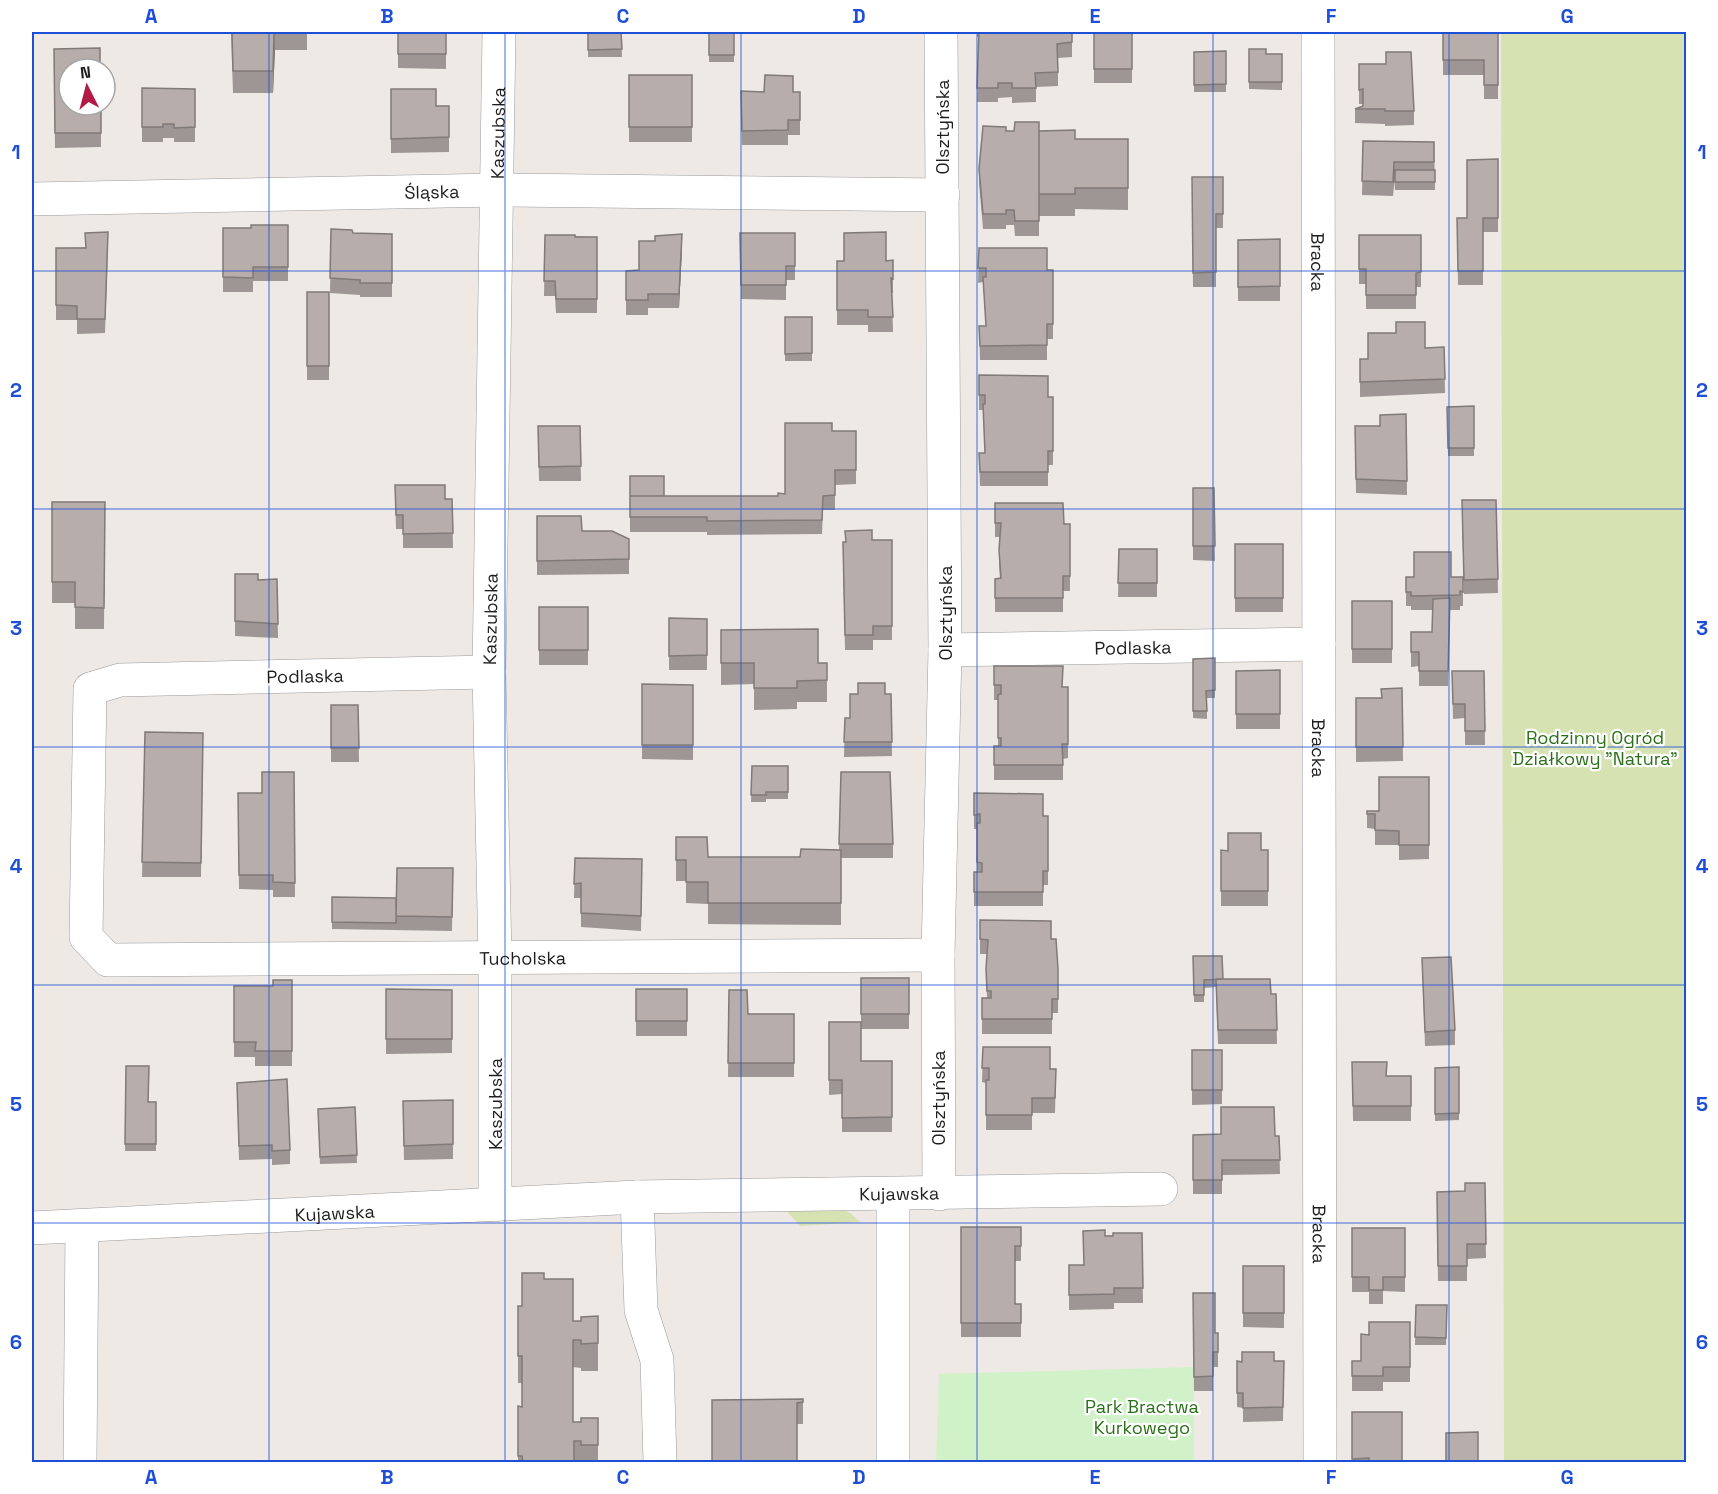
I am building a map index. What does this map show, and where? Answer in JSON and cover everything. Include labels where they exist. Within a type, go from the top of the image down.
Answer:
[{"type":"street","name":"Kaszubska","points":[[495,1204],[495,959],[489,672],[499,32]]},
{"type":"street","name":"Olsztyńska","points":[[939,1194],[938,955],[945,650],[941,32]]},
{"type":"street","name":"Bracka","points":[[1318,32],[1320,1462]]},
{"type":"street","name":"Śląska","points":[[32,199],[498,190],[943,195]]},
{"type":"street","name":"Podlaska","points":[[945,650],[1319,644]]},
{"type":"street","name":"Podlaska","points":[[108,960],[86,937],[105,684],[489,672]]},
{"type":"street","name":"Tucholska","points":[[108,960],[938,955]]},
{"type":"street","name":"Kujawska","points":[[32,1228],[637,1197],[893,1195],[1161,1189]]},
{"type":"street","points":[[893,1195],[893,1462]]},
{"type":"street","points":[[637,1197],[640,1310],[657,1360],[660,1462]]},
{"type":"street","points":[[80,1462],[82,1227]]},
{"type":"green space","name":"Rodzinny Ogród Działkowy \"Natura\"","points":[[1501,32],[1686,32],[1686,1462],[1504,1462]]},
{"type":"green space","points":[[838,1208],[850,1213],[860,1222],[800,1226],[785,1209]]},
{"type":"green space","name":"Park Bractwa Kurkowego","points":[[1194,1367],[1194,1462],[936,1462],[939,1374]]},
{"type":"building","points":[[232,32],[274,32],[273,71],[233,71]]},
{"type":"building","points":[[398,32],[446,32],[446,54],[398,54]]},
{"type":"building","points":[[588,32],[621,32],[622,49],[588,50]]},
{"type":"building","points":[[709,32],[734,32],[734,55],[709,55]]},
{"type":"building","points":[[979,32],[1072,32],[1072,42],[1057,44],[1058,72],[1035,73],[1036,88],[1012,88],[1012,83],[998,83],[998,88],[977,88]]},
{"type":"building","points":[[1094,32],[1132,32],[1132,69],[1094,69]]},
{"type":"building","points":[[1443,32],[1498,32],[1498,85],[1484,85],[1484,60],[1443,60]]},
{"type":"building","points":[[100,48],[100,57],[57,57],[57,117],[101,117],[101,133],[55,133],[54,49]]},
{"type":"building","points":[[1249,49],[1266,49],[1266,54],[1282,54],[1282,82],[1249,82]]},
{"type":"building","points":[[1226,51],[1226,84],[1194,85],[1194,52]]},
{"type":"building","points":[[1386,52],[1411,52],[1414,111],[1355,109],[1363,106],[1363,89],[1359,90],[1359,64],[1386,64]]},
{"type":"building","points":[[629,75],[692,75],[692,127],[629,127]]},
{"type":"building","points":[[765,75],[793,76],[793,92],[800,92],[800,120],[788,120],[788,130],[742,131],[741,91],[764,92]]},
{"type":"building","points":[[142,88],[195,89],[195,127],[174,128],[174,124],[163,124],[163,127],[142,127]]},
{"type":"building","points":[[391,89],[436,89],[436,106],[449,106],[449,137],[391,139]]},
{"type":"building","points":[[1015,122],[1039,122],[1039,221],[1015,221],[1014,210],[1006,210],[1006,214],[983,214],[979,169],[983,126],[1006,127],[1006,131],[1014,131]]},
{"type":"building","points":[[1075,130],[1075,139],[1128,139],[1128,188],[1075,188],[1075,194],[1039,194],[1039,131]]},
{"type":"building","points":[[1363,141],[1434,142],[1434,162],[1394,162],[1393,182],[1362,181]]},
{"type":"building","points":[[1498,159],[1498,218],[1483,218],[1483,271],[1458,271],[1457,218],[1467,218],[1467,160]]},
{"type":"building","points":[[1395,170],[1435,170],[1435,182],[1395,182]]},
{"type":"building","points":[[1192,177],[1223,177],[1223,214],[1216,214],[1216,272],[1193,273]]},
{"type":"building","points":[[251,225],[288,225],[288,267],[253,267],[253,278],[223,277],[223,228],[251,228]]},
{"type":"building","points":[[331,229],[352,230],[353,233],[392,234],[392,283],[360,283],[360,280],[330,278]]},
{"type":"building","points":[[108,232],[105,319],[77,319],[77,306],[56,305],[56,248],[86,248],[85,233]]},
{"type":"building","points":[[886,232],[886,261],[893,260],[893,279],[891,278],[893,317],[868,317],[868,310],[837,310],[837,261],[844,261],[844,233]]},
{"type":"building","points":[[740,233],[795,233],[795,266],[786,266],[786,285],[741,285]]},
{"type":"building","points":[[682,234],[679,294],[648,294],[648,300],[626,300],[626,271],[639,270],[639,241],[655,241],[655,236]]},
{"type":"building","points":[[545,235],[597,237],[597,299],[556,299],[555,281],[544,281]]},
{"type":"building","points":[[1359,235],[1421,235],[1421,272],[1416,273],[1416,295],[1366,295],[1366,269],[1359,269]]},
{"type":"building","points":[[1280,239],[1280,286],[1238,287],[1238,240]]},
{"type":"building","points":[[979,248],[1047,248],[1047,270],[1053,270],[1053,324],[1047,324],[1047,345],[980,346],[979,326],[986,326],[983,277],[986,277],[986,268],[978,268]]},
{"type":"building","points":[[307,292],[329,292],[329,366],[307,366]]},
{"type":"building","points":[[785,317],[812,317],[812,353],[785,354]]},
{"type":"building","points":[[1396,322],[1425,322],[1425,348],[1444,347],[1445,379],[1360,382],[1360,359],[1368,359],[1368,333],[1396,333]]},
{"type":"building","points":[[979,375],[1048,376],[1048,397],[1053,397],[1053,451],[1048,451],[1048,472],[980,472],[979,453],[985,453],[983,404],[985,404],[985,395],[979,395]]},
{"type":"building","points":[[1474,406],[1474,448],[1448,448],[1447,407]]},
{"type":"building","points":[[1406,414],[1407,481],[1356,479],[1355,426],[1380,426],[1380,415]]},
{"type":"building","points":[[785,423],[832,423],[832,431],[856,431],[856,470],[835,470],[835,495],[823,496],[822,520],[707,521],[707,517],[630,517],[630,496],[778,496],[778,493],[785,494]]},
{"type":"building","points":[[538,426],[580,426],[581,466],[539,467]]},
{"type":"building","points":[[630,476],[664,476],[664,496],[630,496]]},
{"type":"building","points":[[395,485],[445,485],[445,499],[452,499],[453,533],[403,534],[403,515],[396,515]]},
{"type":"building","points":[[1193,488],[1214,488],[1215,546],[1193,546]]},
{"type":"building","points":[[1462,500],[1496,500],[1498,579],[1464,580]]},
{"type":"building","points":[[52,502],[105,502],[104,608],[75,607],[75,582],[52,582]]},
{"type":"building","points":[[995,503],[1063,503],[1064,524],[1070,524],[1070,576],[1063,576],[1063,598],[995,598],[995,579],[1001,578],[999,550],[1001,523],[995,523]]},
{"type":"building","points":[[537,516],[581,516],[582,531],[612,531],[629,539],[629,559],[537,561]]},
{"type":"building","points":[[872,530],[872,540],[892,540],[892,626],[873,626],[873,635],[845,635],[843,542],[846,542],[845,531]]},
{"type":"building","points":[[1235,544],[1283,544],[1283,598],[1235,598]]},
{"type":"building","points":[[1119,549],[1157,549],[1157,583],[1118,583]]},
{"type":"building","points":[[1414,552],[1451,552],[1451,577],[1463,577],[1463,592],[1460,591],[1460,595],[1411,596],[1411,592],[1406,592],[1406,577],[1414,577]]},
{"type":"building","points":[[235,574],[258,574],[258,580],[277,579],[278,624],[235,621]]},
{"type":"building","points":[[1450,598],[1448,671],[1419,671],[1419,652],[1411,652],[1411,632],[1432,632],[1433,599]]},
{"type":"building","points":[[1352,601],[1392,601],[1392,649],[1352,649]]},
{"type":"building","points":[[539,607],[588,607],[588,650],[539,650]]},
{"type":"building","points":[[669,618],[707,619],[707,655],[669,656]]},
{"type":"building","points":[[818,629],[818,663],[827,663],[827,680],[797,681],[797,688],[754,688],[754,663],[721,663],[721,630]]},
{"type":"building","points":[[1215,658],[1215,690],[1206,691],[1207,711],[1193,711],[1193,659]]},
{"type":"building","points":[[994,666],[1063,666],[1062,687],[1068,687],[1068,744],[1062,744],[1063,765],[994,765],[994,746],[1001,746],[1001,738],[998,738],[998,695],[1001,694],[1001,685],[994,685]]},
{"type":"building","points":[[1280,670],[1280,714],[1236,714],[1236,671]]},
{"type":"building","points":[[1452,671],[1484,671],[1485,731],[1465,731],[1465,704],[1453,704]]},
{"type":"building","points":[[858,683],[885,683],[885,694],[891,694],[892,742],[844,742],[845,718],[850,718],[850,694],[858,694]]},
{"type":"building","points":[[642,684],[693,685],[693,745],[642,745]]},
{"type":"building","points":[[1402,688],[1403,747],[1356,747],[1356,698],[1382,698],[1381,689]]},
{"type":"building","points":[[331,705],[358,705],[359,748],[331,748]]},
{"type":"building","points":[[145,732],[203,733],[201,863],[142,862]]},
{"type":"building","points":[[752,766],[788,766],[788,792],[751,795]]},
{"type":"building","points":[[262,772],[294,772],[295,883],[273,882],[273,875],[239,875],[238,793],[262,793]]},
{"type":"building","points":[[841,772],[890,772],[893,844],[839,844]]},
{"type":"building","points":[[1379,777],[1429,777],[1429,845],[1399,845],[1399,831],[1375,830],[1375,814],[1367,814],[1367,811],[1379,811]]},
{"type":"building","points":[[974,793],[1043,794],[1043,816],[1048,816],[1048,871],[1043,871],[1043,892],[974,892],[974,872],[982,872],[982,863],[977,862],[977,823],[980,823],[980,814],[974,815]]},
{"type":"building","points":[[1228,833],[1261,833],[1261,850],[1268,850],[1268,891],[1221,891],[1221,850],[1228,851]]},
{"type":"building","points":[[676,837],[707,837],[708,857],[800,857],[801,849],[841,850],[841,903],[708,903],[708,882],[686,882],[686,860],[676,860]]},
{"type":"building","points":[[575,858],[642,859],[641,916],[581,913],[581,883],[574,884]]},
{"type":"building","points":[[397,868],[453,868],[452,917],[396,916]]},
{"type":"building","points":[[332,897],[396,898],[396,923],[332,922]]},
{"type":"building","points":[[980,920],[1051,921],[1051,939],[1056,939],[1058,969],[1058,999],[1052,999],[1052,1019],[982,1019],[982,998],[991,998],[991,991],[987,991],[988,940],[980,939]]},
{"type":"building","points":[[1193,956],[1222,956],[1223,979],[1204,980],[1204,995],[1194,995]]},
{"type":"building","points":[[1451,957],[1455,1030],[1425,1032],[1422,958]]},
{"type":"building","points":[[861,978],[909,978],[909,1014],[861,1014]]},
{"type":"building","points":[[1216,979],[1270,979],[1271,994],[1276,994],[1277,1030],[1218,1030]]},
{"type":"building","points":[[273,980],[292,980],[292,1051],[255,1051],[256,1042],[234,1042],[234,986],[273,986]]},
{"type":"building","points":[[386,989],[452,990],[452,1039],[386,1039]]},
{"type":"building","points":[[636,989],[687,989],[687,1021],[636,1021]]},
{"type":"building","points":[[729,990],[747,990],[748,1014],[794,1014],[794,1063],[728,1063]]},
{"type":"building","points":[[829,1022],[861,1022],[861,1061],[892,1061],[892,1117],[842,1118],[842,1080],[829,1080]]},
{"type":"building","points":[[983,1047],[1050,1047],[1050,1069],[1056,1069],[1055,1098],[1032,1098],[1032,1115],[986,1115],[986,1080],[989,1080],[989,1068],[982,1068]]},
{"type":"building","points":[[1192,1050],[1222,1050],[1222,1090],[1192,1090]]},
{"type":"building","points":[[1352,1062],[1387,1062],[1386,1076],[1411,1076],[1411,1106],[1353,1106]]},
{"type":"building","points":[[126,1066],[149,1066],[148,1102],[156,1102],[156,1144],[125,1144]]},
{"type":"building","points":[[1459,1067],[1459,1113],[1435,1114],[1435,1068]]},
{"type":"building","points":[[287,1079],[290,1150],[272,1151],[272,1145],[239,1146],[237,1083]]},
{"type":"building","points":[[453,1100],[453,1144],[404,1146],[403,1101]]},
{"type":"building","points":[[355,1107],[357,1155],[320,1157],[318,1109]]},
{"type":"building","points":[[1221,1107],[1274,1107],[1275,1136],[1279,1136],[1280,1160],[1222,1160],[1222,1180],[1193,1180],[1193,1135],[1221,1134]]},
{"type":"building","points":[[1465,1183],[1485,1183],[1486,1244],[1467,1244],[1467,1266],[1438,1266],[1437,1192],[1465,1191]]},
{"type":"building","points":[[961,1227],[1021,1227],[1021,1246],[1015,1246],[1015,1304],[1021,1304],[1021,1323],[961,1323]]},
{"type":"building","points":[[1352,1228],[1405,1228],[1405,1277],[1383,1277],[1383,1290],[1369,1290],[1369,1277],[1352,1277]]},
{"type":"building","points":[[1105,1230],[1105,1236],[1113,1236],[1113,1233],[1142,1233],[1143,1288],[1114,1288],[1114,1294],[1069,1295],[1069,1265],[1084,1265],[1083,1231]]},
{"type":"building","points":[[1243,1266],[1284,1266],[1284,1313],[1243,1313]]},
{"type":"building","points":[[522,1273],[544,1273],[544,1279],[573,1279],[573,1321],[581,1321],[581,1317],[598,1316],[598,1343],[581,1344],[581,1340],[573,1340],[573,1422],[581,1422],[581,1418],[598,1418],[598,1445],[581,1445],[581,1441],[574,1441],[574,1462],[523,1462],[522,1456],[518,1456],[518,1406],[522,1407],[522,1356],[518,1356],[518,1306],[522,1306]]},
{"type":"building","points":[[1193,1293],[1215,1293],[1215,1333],[1218,1333],[1218,1352],[1213,1352],[1213,1376],[1194,1377]]},
{"type":"building","points":[[1416,1305],[1447,1305],[1446,1338],[1415,1337]]},
{"type":"building","points":[[1369,1322],[1410,1322],[1410,1367],[1383,1367],[1383,1376],[1352,1376],[1352,1361],[1361,1361],[1361,1334],[1369,1335]]},
{"type":"building","points":[[1242,1352],[1274,1352],[1274,1361],[1284,1361],[1283,1407],[1243,1408],[1243,1393],[1237,1393],[1237,1361],[1242,1362]]},
{"type":"building","points":[[803,1399],[803,1402],[797,1403],[797,1462],[712,1462],[712,1400]]},
{"type":"building","points":[[1352,1412],[1402,1412],[1402,1462],[1369,1462],[1369,1458],[1352,1459]]},
{"type":"building","points":[[1478,1432],[1478,1462],[1446,1462],[1446,1433]]}]
